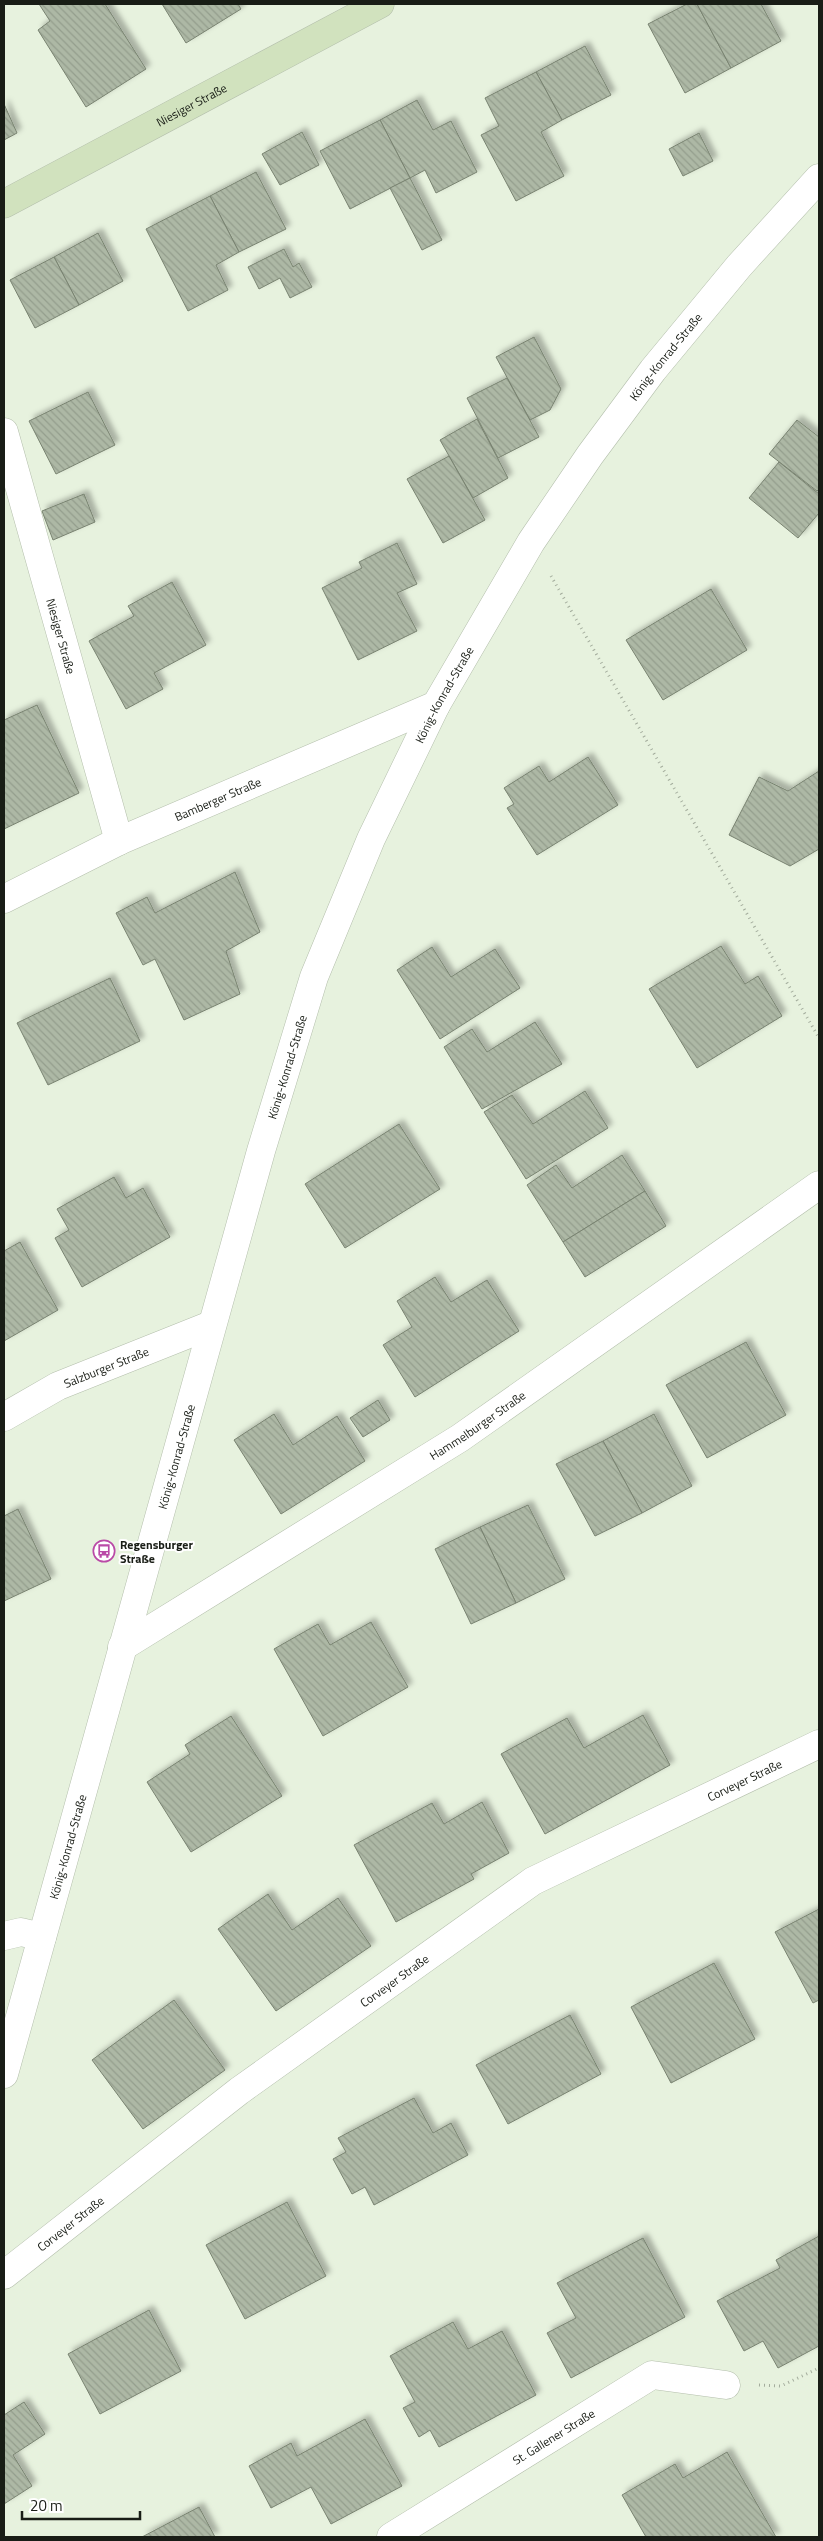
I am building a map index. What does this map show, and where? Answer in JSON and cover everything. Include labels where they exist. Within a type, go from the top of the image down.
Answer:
[{"type":"main road","name":"Niesiger Straße","points":[[4,204],[380,4]]},
{"type":"street","name":"König-Konrad-Straße","points":[[4,2074],[261,1151],[314,976],[371,839],[436,704],[531,542],[590,455],[654,370],[739,266],[819,178]]},
{"type":"street","name":"Niesiger Straße","points":[[4,432],[119,841]]},
{"type":"street","name":"Bamberger Straße","points":[[4,900],[119,841],[436,704]]},
{"type":"street","name":"Hammelburger Straße","points":[[122,1647],[460,1438],[819,1185]]},
{"type":"street","name":"Salzburger Straße","points":[[4,1417],[58,1386],[211,1325]]},
{"type":"street","name":"Corveyer Straße","points":[[4,2275],[239,2092],[534,1881],[819,1744]]},
{"type":"street","points":[[4,1936],[21,1932],[42,1937]]},
{"type":"street","name":"St. Gallener Straße","points":[[391,2537],[652,2375],[726,2385]]},
{"type":"path","points":[[531,542],[819,1038]]},
{"type":"path","points":[[726,2385],[782,2386],[819,2368]]},
{"type":"building","points":[[39,4],[105,4],[146,69],[86,107],[38,30],[50,21]]},
{"type":"building","points":[[162,4],[238,4],[241,9],[186,43]]},
{"type":"building","points":[[687,4],[697,4],[731,68],[685,93],[648,24]]},
{"type":"building","points":[[697,4],[761,4],[781,41],[731,68]]},
{"type":"building","points":[[585,46],[611,95],[562,120],[536,72]]},
{"type":"building","points":[[536,72],[562,120],[541,132],[564,176],[516,201],[481,135],[499,126],[485,98]]},
{"type":"building","points":[[417,100],[433,130],[451,121],[477,172],[436,193],[425,170],[410,178],[380,120]]},
{"type":"building","points":[[4,104],[17,133],[4,140]]},
{"type":"building","points":[[380,120],[410,178],[350,209],[320,151]]},
{"type":"building","points":[[302,132],[319,165],[280,185],[262,154]]},
{"type":"building","points":[[699,133],[713,161],[683,176],[669,149]]},
{"type":"building","points":[[256,172],[286,229],[239,252],[210,196]]},
{"type":"building","points":[[410,178],[442,240],[422,250],[390,188]]},
{"type":"building","points":[[210,196],[239,252],[216,265],[228,290],[188,311],[146,229]]},
{"type":"building","points":[[98,233],[123,281],[79,305],[54,257]]},
{"type":"building","points":[[284,249],[293,267],[299,263],[312,287],[290,298],[280,278],[259,289],[248,267]]},
{"type":"building","points":[[54,257],[79,305],[35,328],[10,280]]},
{"type":"building","points":[[534,337],[561,389],[550,410],[530,420],[496,357]]},
{"type":"building","points":[[507,378],[539,437],[498,458],[467,398]]},
{"type":"building","points":[[88,392],[115,445],[56,474],[29,421]]},
{"type":"building","points":[[477,419],[508,478],[473,498],[440,440]]},
{"type":"building","points":[[797,420],[819,437],[819,489],[817,491],[769,454]]},
{"type":"building","points":[[449,456],[485,520],[443,543],[407,479]]},
{"type":"building","points":[[779,462],[819,494],[819,513],[798,538],[749,498]]},
{"type":"building","points":[[84,494],[95,522],[53,540],[42,511]]},
{"type":"building","points":[[397,543],[417,584],[397,593],[417,631],[358,660],[322,588],[362,568],[359,562]]},
{"type":"building","points":[[172,582],[206,645],[154,673],[163,689],[126,709],[89,641],[134,616],[128,606]]},
{"type":"building","points":[[711,589],[747,650],[663,700],[626,640]]},
{"type":"building","points":[[37,705],[79,793],[4,829],[4,720]]},
{"type":"building","points":[[588,757],[618,805],[537,855],[507,808],[514,804],[504,788],[539,766],[549,782]]},
{"type":"building","points":[[819,771],[819,849],[790,866],[729,835],[759,777],[788,791]]},
{"type":"building","points":[[235,872],[260,932],[226,951],[240,994],[184,1020],[155,959],[143,965],[116,913],[147,897],[155,913]]},
{"type":"building","points":[[721,946],[745,984],[758,976],[782,1016],[697,1068],[649,989]]},
{"type":"building","points":[[432,947],[451,977],[495,949],[520,988],[440,1039],[397,970]]},
{"type":"building","points":[[110,978],[140,1041],[48,1085],[17,1023]]},
{"type":"building","points":[[535,1022],[562,1064],[482,1109],[444,1047],[472,1029],[487,1052]]},
{"type":"building","points":[[585,1091],[608,1128],[526,1179],[484,1112],[512,1095],[533,1124]]},
{"type":"building","points":[[399,1124],[440,1189],[345,1248],[305,1184]]},
{"type":"building","points":[[622,1155],[645,1191],[563,1242],[527,1185],[556,1165],[572,1188]]},
{"type":"building","points":[[114,1177],[126,1198],[143,1188],[170,1237],[82,1287],[55,1238],[69,1230],[57,1209]]},
{"type":"building","points":[[645,1191],[666,1226],[585,1277],[563,1242]]},
{"type":"building","points":[[20,1242],[58,1310],[4,1341],[4,1251]]},
{"type":"building","points":[[435,1277],[451,1302],[487,1280],[519,1331],[415,1397],[383,1345],[412,1327],[397,1301]]},
{"type":"building","points":[[746,1342],[786,1415],[707,1458],[666,1385]]},
{"type":"building","points":[[378,1400],[390,1420],[363,1437],[350,1418]]},
{"type":"building","points":[[274,1414],[293,1445],[337,1416],[365,1461],[281,1514],[234,1440]]},
{"type":"building","points":[[654,1414],[692,1486],[642,1513],[603,1441]]},
{"type":"building","points":[[603,1441],[642,1513],[595,1536],[556,1464]]},
{"type":"building","points":[[528,1505],[565,1579],[516,1603],[480,1527]]},
{"type":"building","points":[[18,1509],[51,1579],[4,1601],[4,1516]]},
{"type":"building","points":[[480,1527],[516,1603],[471,1624],[435,1549]]},
{"type":"building","points":[[371,1622],[408,1687],[323,1736],[274,1649],[318,1624],[330,1645]]},
{"type":"building","points":[[643,1715],[670,1765],[545,1834],[501,1754],[567,1718],[584,1748]]},
{"type":"building","points":[[231,1716],[282,1796],[191,1852],[147,1782],[190,1754],[185,1745]]},
{"type":"building","points":[[482,1802],[509,1853],[471,1874],[474,1879],[396,1922],[354,1845],[432,1803],[444,1824]]},
{"type":"building","points":[[268,1894],[292,1930],[338,1898],[371,1946],[276,2011],[218,1929]]},
{"type":"building","points":[[819,1909],[819,2000],[813,2003],[775,1932]]},
{"type":"building","points":[[714,1963],[755,2039],[671,2083],[631,2007]]},
{"type":"building","points":[[174,2000],[225,2070],[143,2129],[92,2060]]},
{"type":"building","points":[[570,2015],[601,2074],[508,2124],[476,2065]]},
{"type":"building","points":[[414,2098],[433,2133],[451,2123],[468,2155],[374,2205],[365,2187],[352,2194],[333,2159],[346,2152],[338,2138]]},
{"type":"building","points":[[287,2202],[326,2276],[245,2319],[206,2245]]},
{"type":"building","points":[[819,2236],[819,2346],[778,2368],[763,2341],[744,2351],[717,2301],[780,2268],[776,2260]]},
{"type":"building","points":[[643,2238],[685,2317],[571,2378],[547,2333],[576,2318],[557,2283]]},
{"type":"building","points":[[149,2310],[181,2371],[100,2414],[68,2354]]},
{"type":"building","points":[[453,2322],[468,2349],[502,2331],[536,2395],[439,2447],[430,2430],[419,2437],[403,2408],[415,2402],[390,2356]]},
{"type":"building","points":[[24,2402],[45,2434],[13,2455],[32,2486],[4,2504],[4,2415]]},
{"type":"building","points":[[365,2419],[402,2486],[331,2524],[311,2487],[271,2508],[249,2466],[291,2443],[297,2456]]},
{"type":"building","points":[[727,2452],[776,2537],[646,2537],[622,2495],[675,2464],[683,2478]]},
{"type":"building","points":[[199,2507],[215,2537],[142,2537]]},
{"type":"place","name":"Regensburger Straße","points":[[104,1551]]}]
